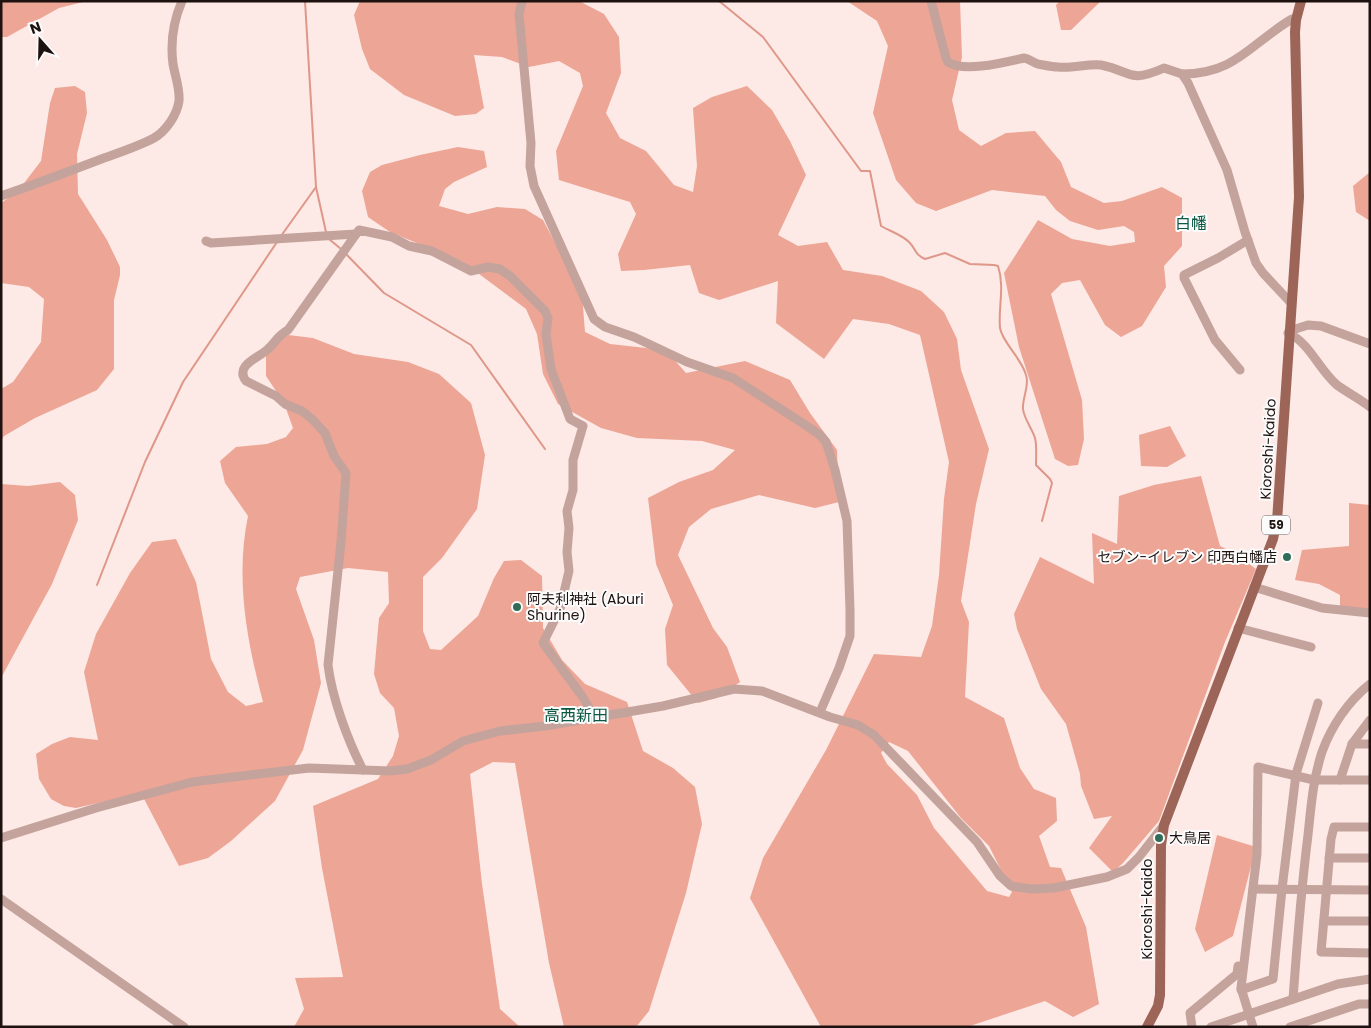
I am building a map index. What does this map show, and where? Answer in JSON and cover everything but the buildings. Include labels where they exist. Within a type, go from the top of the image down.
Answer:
[{"type":"main road","name":"Kioroshi-kaido","points":[[1148,1027],[1158,1006],[1160,995],[1161,846],[1164,824],[1272,539],[1277,521],[1299,196],[1296,20],[1301,1]]},
{"type":"street","points":[[1,196],[155,137],[167,126],[177,111],[179,102],[179,90],[173,63],[172,37],[174,20],[182,1]]},
{"type":"street","points":[[522,1],[520,14],[530,133],[530,166],[534,186],[594,319],[605,327],[634,337],[687,362],[733,378],[807,426],[826,442],[836,470],[847,521],[850,636],[839,668],[820,712]]},
{"type":"street","points":[[931,1],[946,58],[948,62],[958,67],[992,65],[1024,58],[1037,64],[1056,67],[1075,68],[1095,64],[1102,65],[1130,76],[1146,76],[1164,68],[1182,74],[1210,71],[1233,62],[1283,24],[1292,19],[1296,20]]},
{"type":"street","points":[[1182,74],[1188,83],[1227,170],[1256,264],[1291,303]]},
{"type":"street","points":[[363,770],[342,719],[328,665],[346,473],[334,456],[325,433],[312,419],[302,411],[285,404],[276,396],[246,381],[242,371],[247,364],[268,350],[276,339],[288,330],[356,234],[362,230],[392,237],[409,246],[432,251],[471,271],[488,267],[500,269],[510,276],[545,311],[548,318],[546,334],[550,369],[570,419],[582,426],[573,460],[573,490],[567,511],[569,571],[560,608],[543,643],[595,717]]},
{"type":"street","points":[[206,241],[211,243],[356,234]]},
{"type":"street","points":[[1240,370],[1215,340],[1184,275],[1248,240]]},
{"type":"street","points":[[1289,332],[1308,325],[1321,326],[1370,344]]},
{"type":"street","points":[[1289,332],[1295,336],[1336,384],[1370,407]]},
{"type":"street","points":[[1254,587],[1322,608],[1370,613]]},
{"type":"street","points":[[1238,628],[1311,647]]},
{"type":"street","points":[[1293,999],[1314,780],[1322,752],[1337,721],[1366,688],[1370,698]]},
{"type":"street","points":[[1,838],[88,810],[192,782],[309,768],[390,771],[407,769],[431,760],[462,741],[500,732],[663,706],[734,689],[762,691],[858,725],[874,735],[977,842],[1000,876],[1011,886],[1031,889],[1054,888],[1107,877],[1127,869],[1139,857],[1164,824]]},
{"type":"street","points":[[1241,990],[1272,979],[1296,774],[1318,703]]},
{"type":"street","points":[[1340,780],[1352,744],[1370,720]]},
{"type":"street","points":[[1352,744],[1370,744]]},
{"type":"street","points":[[1253,1027],[1241,990],[1256,861],[1258,766],[1314,780],[1370,780]]},
{"type":"street","points":[[1370,827],[1334,827],[1329,858],[1321,952],[1370,953]]},
{"type":"street","points":[[1329,858],[1370,858]]},
{"type":"street","points":[[1192,1027],[1190,1013],[1237,974],[1250,879],[1253,863],[1256,861]]},
{"type":"street","points":[[1253,888],[1370,890]]},
{"type":"street","points":[[1,898],[184,1027]]},
{"type":"street","points":[[1324,921],[1370,921]]},
{"type":"street","points":[[1211,1027],[1338,984],[1370,980]]},
{"type":"street","points":[[1290,1027],[1359,1004],[1370,1004]]},
{"type":"shaded area","points":[[1,1],[87,1],[59,8],[7,37],[1,37]]},
{"type":"shaded area","points":[[360,1],[579,1],[604,14],[619,37],[621,73],[606,113],[620,138],[646,151],[674,185],[693,192],[697,166],[693,108],[712,97],[747,86],[772,110],[790,141],[806,175],[778,235],[798,246],[827,242],[843,270],[882,276],[921,291],[944,312],[957,339],[961,370],[989,449],[976,504],[961,601],[969,622],[965,697],[1004,718],[1020,768],[1034,789],[1056,798],[1057,821],[1039,836],[1050,867],[1061,868],[1086,927],[1099,1004],[1073,1017],[1045,1001],[967,1027],[821,1027],[750,898],[763,858],[826,750],[874,654],[921,657],[932,626],[939,575],[944,499],[949,462],[920,335],[889,324],[853,319],[824,359],[776,323],[778,281],[719,300],[699,293],[690,265],[621,271],[618,254],[636,214],[630,202],[559,180],[556,151],[583,86],[580,73],[559,61],[529,67],[502,57],[474,55],[484,108],[476,114],[455,116],[404,95],[370,69],[362,49],[354,15]],"holes":[[[889,742],[908,751],[961,818],[989,846],[1012,892],[1009,897],[987,891],[934,828],[917,795],[887,764],[881,753]]]},
{"type":"shaded area","points":[[847,1],[960,1],[962,57],[952,100],[959,130],[981,146],[1006,133],[1035,131],[1061,162],[1071,187],[1104,203],[1122,201],[1162,187],[1182,198],[1182,246],[1164,266],[1166,287],[1142,326],[1121,337],[1105,325],[1080,280],[1062,283],[1051,294],[1082,400],[1084,439],[1078,465],[1068,466],[1055,459],[1019,347],[1004,273],[1038,220],[1072,239],[1110,246],[1135,242],[1134,232],[1124,226],[1098,230],[1070,221],[1056,210],[1045,196],[992,190],[936,211],[916,203],[896,180],[873,113],[888,46],[877,21]]},
{"type":"shaded area","points":[[1060,1],[1101,1],[1071,30],[1061,30],[1056,5]]},
{"type":"shaded area","points":[[75,86],[85,92],[87,113],[77,154],[78,194],[107,240],[120,267],[114,300],[114,369],[97,390],[35,418],[4,436],[1,441],[1,389],[13,382],[41,342],[44,299],[29,287],[1,283],[1,203],[18,191],[41,161],[50,103],[55,88]]},
{"type":"shaded area","points":[[458,147],[484,151],[487,167],[454,182],[445,189],[439,206],[468,214],[497,207],[525,209],[543,220],[582,294],[585,332],[610,344],[655,349],[670,355],[686,373],[745,361],[790,380],[810,413],[837,450],[839,502],[815,508],[759,495],[711,509],[689,527],[678,555],[713,628],[727,647],[740,682],[717,698],[698,703],[667,665],[665,629],[673,605],[656,564],[648,498],[679,482],[713,470],[735,450],[702,441],[637,438],[601,428],[558,404],[543,374],[537,334],[526,309],[463,262],[390,232],[368,217],[362,191],[370,172],[382,165]]},
{"type":"shaded area","points":[[1370,172],[1370,221],[1356,212],[1353,186]]},
{"type":"shaded area","points":[[288,335],[313,338],[354,354],[408,362],[439,374],[471,403],[485,455],[477,509],[442,558],[423,577],[423,631],[430,649],[441,650],[478,616],[494,578],[504,561],[521,560],[542,576],[543,628],[562,660],[585,684],[627,702],[643,751],[673,768],[695,787],[702,824],[686,893],[649,1011],[636,1027],[564,1027],[549,963],[515,763],[493,762],[470,774],[482,884],[500,1009],[520,1027],[294,1027],[304,1009],[295,978],[343,977],[322,868],[313,806],[378,779],[393,756],[399,736],[394,708],[380,693],[374,674],[379,618],[389,603],[388,572],[348,568],[300,577],[296,589],[314,640],[321,683],[303,750],[275,801],[231,841],[208,858],[179,866],[141,793],[76,808],[64,806],[51,799],[39,779],[36,754],[52,744],[70,737],[98,740],[84,672],[96,634],[130,573],[152,542],[176,539],[196,582],[211,659],[228,692],[246,706],[263,702],[248,633],[243,586],[244,540],[248,516],[225,483],[220,461],[236,447],[267,444],[286,437],[293,428],[284,403],[266,376],[266,349]]},
{"type":"shaded area","points":[[1170,426],[1186,456],[1167,467],[1141,466],[1139,435]]},
{"type":"shaded area","points":[[1201,476],[1220,546],[1236,554],[1256,569],[1225,642],[1159,821],[1113,872],[1089,848],[1112,816],[1094,819],[1081,786],[1080,774],[1066,724],[1041,689],[1017,629],[1014,614],[1040,557],[1094,584],[1092,533],[1117,544],[1119,496],[1154,485]]},
{"type":"shaded area","points":[[60,482],[75,495],[78,520],[52,584],[1,678],[1,484],[28,486]]},
{"type":"shaded area","points":[[1349,503],[1370,505],[1370,611],[1340,614],[1340,595],[1319,584],[1295,580],[1302,550],[1349,546]]},
{"type":"shaded area","points":[[1217,835],[1256,847],[1233,936],[1205,952],[1195,929]]},
{"type":"waterway","points":[[305,1],[316,187],[326,232]]},
{"type":"waterway","points":[[719,1],[763,37],[861,171],[870,171],[881,226],[906,240],[912,245],[917,254],[925,259],[945,253],[970,264],[998,266],[1001,282],[1000,328],[1004,339],[1024,369],[1027,383],[1023,409],[1035,438],[1036,465],[1052,483],[1042,521]]},
{"type":"waterway","points":[[281,236],[316,187]]},
{"type":"waterway","points":[[329,239],[341,249]]},
{"type":"waterway","points":[[97,585],[145,462],[183,382],[277,242]]},
{"type":"waterway","points":[[346,254],[384,293],[471,345],[545,449]]},
{"type":"place","name":"セブン-イレブン 印西白幡店","points":[[1287,557]]},
{"type":"place","name":"阿夫利神社 (Aburi Shurine)","points":[[517,607]]},
{"type":"place","name":"大鳥居","points":[[1159,838]]},
{"type":"district","name":"白幡","points":[[1191,223]]},
{"type":"district","name":"高西新田","points":[[576,715]]}]
